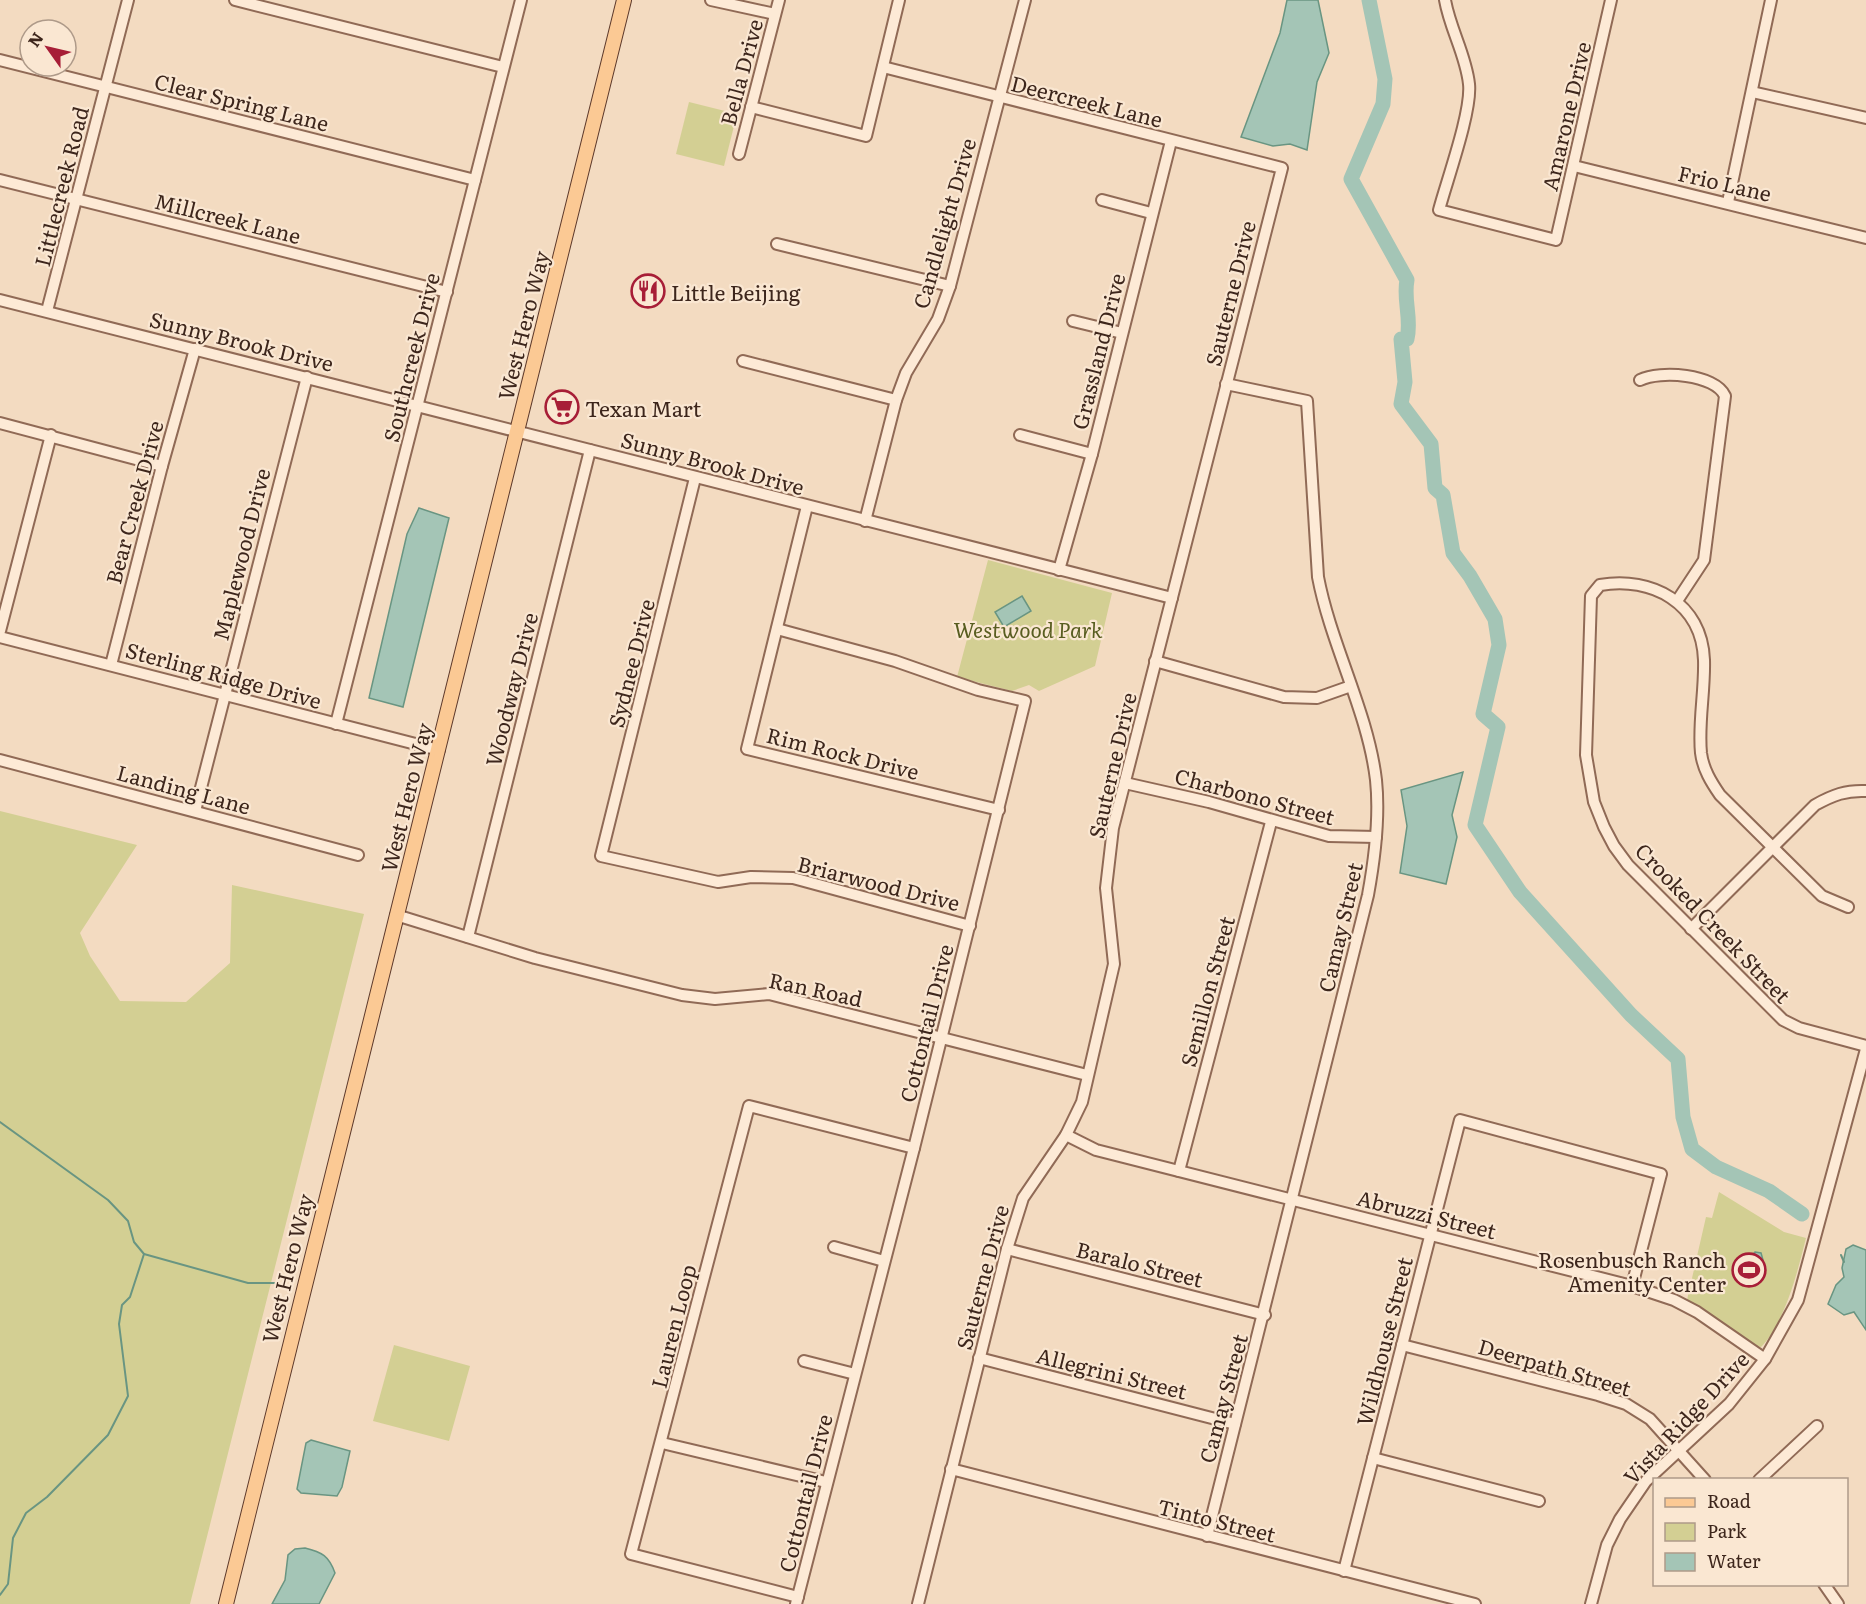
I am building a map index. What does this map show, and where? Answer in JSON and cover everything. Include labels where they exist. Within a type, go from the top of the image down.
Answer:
[{"type":"main road","name":"West Hero Way","points":[[225,1604],[624,0]]},
{"type":"street","name":"Littlecreek Road","points":[[47,312],[128,0]]},
{"type":"street","points":[[235,0],[503,67]]},
{"type":"street","name":"Southcreek Drive","points":[[336,723],[521,0]]},
{"type":"street","points":[[711,0],[775,14]]},
{"type":"street","name":"Bella Drive","points":[[739,154],[779,0]]},
{"type":"street","points":[[751,107],[866,136],[899,0]]},
{"type":"street","name":"Candlelight Drive","points":[[865,521],[896,400],[906,373],[938,319],[950,286],[1025,0]]},
{"type":"street","name":"Amarone Drive","points":[[1445,0],[1448,21],[1466,64],[1470,87],[1467,107],[1439,210],[1556,240],[1611,0]]},
{"type":"street","points":[[1728,202],[1771,0]]},
{"type":"street","name":"Clear Spring Lane","points":[[0,60],[475,180]]},
{"type":"street","name":"Deercreek Lane","points":[[883,67],[1282,168]]},
{"type":"street","points":[[1752,92],[1866,118]]},
{"type":"street","name":"Grassland Drive","points":[[1059,570],[1092,454],[1171,141]]},
{"type":"street","name":"Frio Lane","points":[[1574,166],[1728,202],[1866,238]]},
{"type":"street","name":"Sauterne Drive","points":[[918,1604],[1006,1248],[1023,1198],[1066,1135],[1082,1102],[1114,964],[1106,888],[1113,828],[1282,168]]},
{"type":"street","name":"Millcreek Lane","points":[[0,180],[447,292]]},
{"type":"street","points":[[1102,200],[1151,213]]},
{"type":"street","points":[[777,243],[950,286]]},
{"type":"street","name":"Sunny Brook Drive","points":[[0,300],[1172,598]]},
{"type":"street","points":[[1073,321],[1122,333]]},
{"type":"street","name":"Bear Creek Drive","points":[[111,665],[162,466],[195,349]]},
{"type":"street","points":[[743,361],[896,400]]},
{"type":"street","points":[[1640,380],[1650,375],[1662,374],[1710,381],[1722,389],[1725,396],[1704,560],[1677,601],[1688,613],[1702,642],[1704,660],[1701,752],[1706,771],[1720,795],[1822,896],[1848,907]]},
{"type":"street","name":"Maplewood Drive","points":[[195,811],[307,377]]},
{"type":"street","name":"Camay Street","points":[[1207,1536],[1368,895],[1376,837],[1376,780],[1351,686],[1323,606],[1318,577],[1307,401],[1226,384]]},
{"type":"street","points":[[0,423],[162,466]]},
{"type":"street","points":[[0,631],[51,435]]},
{"type":"street","points":[[1020,435],[1092,454]]},
{"type":"street","name":"Woodway Drive","points":[[468,937],[590,450]]},
{"type":"street","name":"Sydnee Drive","points":[[601,856],[695,478]]},
{"type":"street","name":"Rim Rock Drive","points":[[807,506],[747,749],[999,810]]},
{"type":"street","name":"Crooked Creek Street","points":[[1677,601],[1655,588],[1642,586],[1609,583],[1600,585],[1594,590],[1590,604],[1586,711],[1586,755],[1594,802],[1614,846],[1621,855],[1691,929],[1783,1020],[1799,1028],[1866,1047]]},
{"type":"street","name":"Cottontail Drive","points":[[777,629],[895,661],[952,682],[1025,701],[942,1038],[825,1482],[797,1600]]},
{"type":"street","name":"Sterling Ridge Drive","points":[[0,636],[439,750]]},
{"type":"street","points":[[1155,661],[1298,699],[1317,698],[1351,686]]},
{"type":"street","name":"Landing Lane","points":[[0,760],[358,855]]},
{"type":"street","name":"Charbono Street","points":[[1125,783],[1209,802],[1270,822],[1329,837],[1376,837]]},
{"type":"street","points":[[1691,929],[1815,805],[1833,794],[1849,790],[1866,790]]},
{"type":"street","name":"Semillon Street","points":[[1179,1171],[1270,822]]},
{"type":"street","name":"Briarwood Drive","points":[[601,856],[718,882],[751,877],[793,878],[970,926]]},
{"type":"street","name":"Ran Road","points":[[396,915],[535,958],[682,995],[715,999],[769,994],[1087,1075]]},
{"type":"street","name":"Vista Ridge Drive","points":[[1591,1604],[1597,1576],[1620,1519],[1646,1481],[1678,1449],[1730,1404],[1766,1359],[1798,1300],[1866,1047]]},
{"type":"street","name":"Lauren Loop","points":[[797,1600],[631,1554],[749,1106],[914,1148]]},
{"type":"street","name":"Wildhouse Street","points":[[1344,1571],[1460,1120],[1661,1174],[1632,1286]]},
{"type":"street","name":"Abruzzi Street","points":[[1066,1135],[1096,1150],[1632,1286],[1674,1300],[1697,1312],[1766,1359]]},
{"type":"street","points":[[834,1247],[884,1261]]},
{"type":"street","name":"Baralo Street","points":[[1006,1248],[1264,1315]]},
{"type":"street","name":"Deerpath Street","points":[[1402,1345],[1626,1404],[1650,1419],[1704,1478]]},
{"type":"street","name":"Allegrini Street","points":[[980,1358],[1234,1424]]},
{"type":"street","points":[[804,1361],[855,1374]]},
{"type":"street","points":[[1761,1478],[1817,1426]]},
{"type":"street","points":[[662,1443],[825,1482]]},
{"type":"street","points":[[1373,1458],[1539,1501]]},
{"type":"street","name":"Tinto Street","points":[[951,1469],[1475,1604]]},
{"type":"street","points":[[1825,1586],[1838,1604]]},
{"type":"green space","points":[[689,102],[737,114],[724,166],[676,154]]},
{"type":"green space","name":"Westwood Park","points":[[988,560],[1112,593],[1095,666],[1039,691],[1029,685],[1012,691],[957,677]]},
{"type":"green space","points":[[0,811],[137,845],[80,933],[90,956],[120,1001],[186,1002],[230,963],[232,885],[364,914],[190,1604],[0,1604]]},
{"type":"green space","points":[[1719,1192],[1784,1232],[1806,1238],[1784,1310],[1761,1347],[1755,1346],[1687,1300],[1706,1217],[1712,1218]]},
{"type":"green space","points":[[394,1345],[470,1366],[449,1441],[373,1421]]},
{"type":"water","points":[[1287,0],[1318,0],[1329,53],[1317,82],[1307,150],[1290,144],[1273,146],[1241,137],[1280,33]]},
{"type":"water","points":[[419,508],[449,518],[403,707],[369,698],[407,534]]},
{"type":"water","points":[[1022,596],[1031,611],[1004,627],[995,612]]},
{"type":"water","points":[[1463,772],[1452,815],[1457,837],[1446,884],[1400,873],[1407,826],[1401,790]]},
{"type":"water","points":[[1853,1245],[1866,1250],[1866,1330],[1854,1312],[1844,1315],[1828,1304],[1836,1285],[1844,1277],[1842,1268],[1846,1249]]},
{"type":"water","points":[[1755,1252],[1761,1253],[1763,1260],[1754,1269],[1755,1282],[1746,1284],[1737,1276],[1737,1270]]},
{"type":"water","points":[[311,1440],[350,1451],[342,1487],[337,1496],[301,1493],[297,1489],[306,1443]]},
{"type":"water","points":[[305,1548],[324,1556],[335,1573],[319,1604],[272,1604],[285,1580],[288,1555],[295,1549]]},
{"type":"waterway","points":[[1369,0],[1385,79],[1383,104],[1351,179],[1407,280],[1408,332],[1407,339],[1401,339],[1405,382],[1401,404],[1431,444],[1435,488],[1443,495],[1453,553],[1470,576],[1495,619],[1499,645],[1483,714],[1498,727],[1475,825],[1520,892],[1631,1015],[1678,1059],[1683,1117],[1692,1149],[1716,1167],[1769,1191],[1802,1214]]},
{"type":"waterway","points":[[0,1122],[108,1200],[128,1221],[134,1242],[144,1254],[130,1297],[122,1305],[119,1324],[128,1396],[108,1435],[47,1497],[26,1513],[13,1538],[8,1584],[0,1595]]},
{"type":"waterway","points":[[144,1254],[248,1283],[275,1283]]},
{"type":"waterway","points":[[1841,1255],[1844,1262]]},
{"type":"place","name":"Little Beijing","points":[[648,291]]},
{"type":"place","name":"Texan Mart","points":[[562,407]]},
{"type":"place","name":"Rosenbusch Ranch Amenity Center","points":[[1749,1270]]}]
